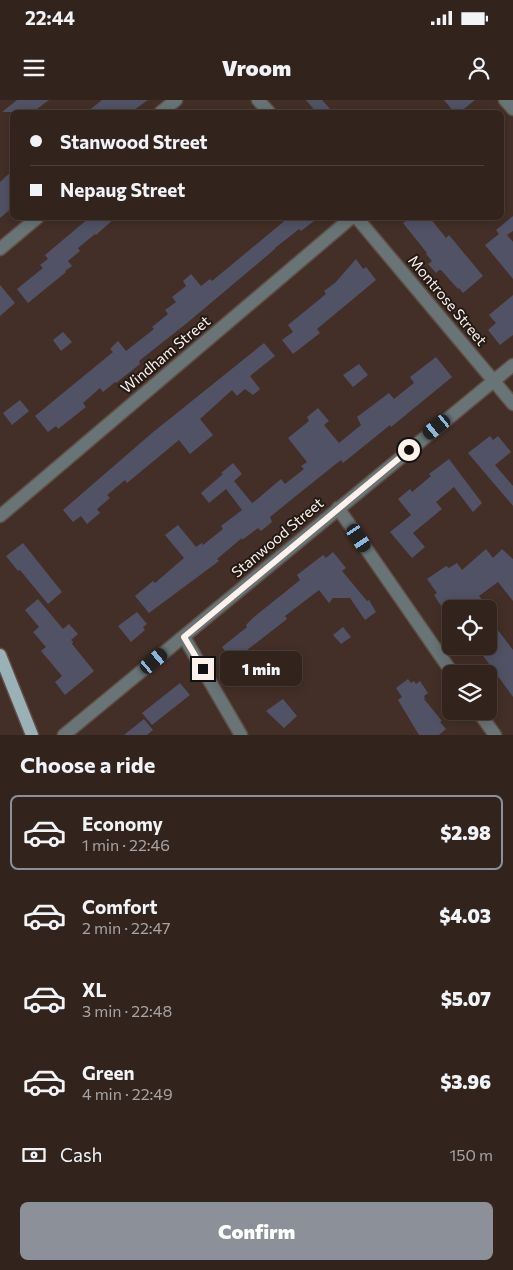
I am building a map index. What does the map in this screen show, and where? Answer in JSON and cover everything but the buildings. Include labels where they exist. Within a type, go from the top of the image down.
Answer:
[{"type":"main road","points":[[0,655],[32,735]]},
{"type":"street","points":[[164,110],[176,100]]},
{"type":"street","points":[[258,100],[267,110]]},
{"type":"street","points":[[505,100],[513,110]]},
{"type":"street","points":[[0,249],[35,220]]},
{"type":"street","name":"Windham Street","points":[[0,516],[349,220]]},
{"type":"street","name":"Montrose Street","points":[[359,220],[513,404]]},
{"type":"street","name":"Stanwood Street","points":[[64,735],[513,365]]},
{"type":"street","points":[[338,508],[446,665]]},
{"type":"street","points":[[184,637],[241,735]]},
{"type":"street","points":[[484,720],[495,735]]},
{"type":"route","points":[[203,669],[184,637],[409,450]]}]
